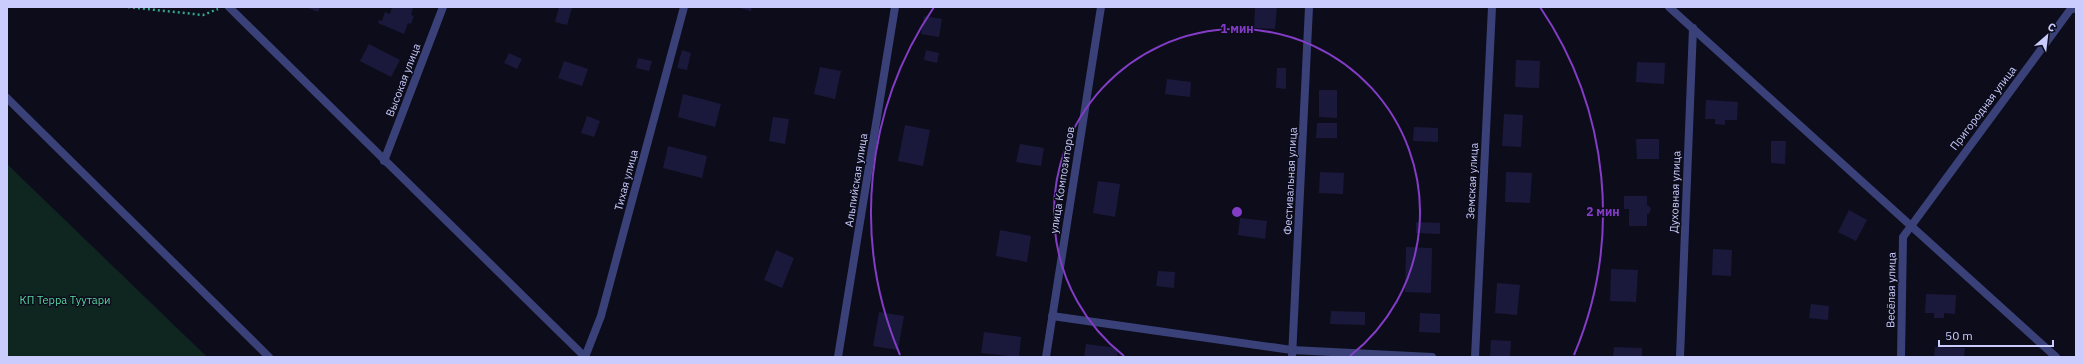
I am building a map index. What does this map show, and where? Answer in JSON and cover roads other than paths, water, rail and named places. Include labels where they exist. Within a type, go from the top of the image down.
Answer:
[{"type":"street","points":[[229,7],[585,357]]},
{"type":"street","name":"Высокая улица","points":[[384,161],[443,7]]},
{"type":"street","name":"Тихая улица","points":[[585,357],[601,316],[684,7]]},
{"type":"street","name":"Альпийская улица","points":[[838,357],[895,7]]},
{"type":"street","name":"улица Композиторов","points":[[1046,357],[1101,7]]},
{"type":"street","name":"Фестивальная улица","points":[[1292,354],[1309,7]]},
{"type":"street","name":"Земская улица","points":[[1475,357],[1492,7]]},
{"type":"street","points":[[1669,7],[2056,357]]},
{"type":"street","name":"Пригородная улица","points":[[1910,225],[2074,11]]},
{"type":"street","name":"Духовная улица","points":[[1680,357],[1693,28]]},
{"type":"street","points":[[7,98],[269,357]]},
{"type":"street","name":"Весёлая улица","points":[[1901,357],[1903,236],[1910,225]]},
{"type":"street","points":[[1052,316],[1292,354],[1432,357]]},
{"type":"park label","name":"КП Терра Туутари","points":[[65,300]]}]
